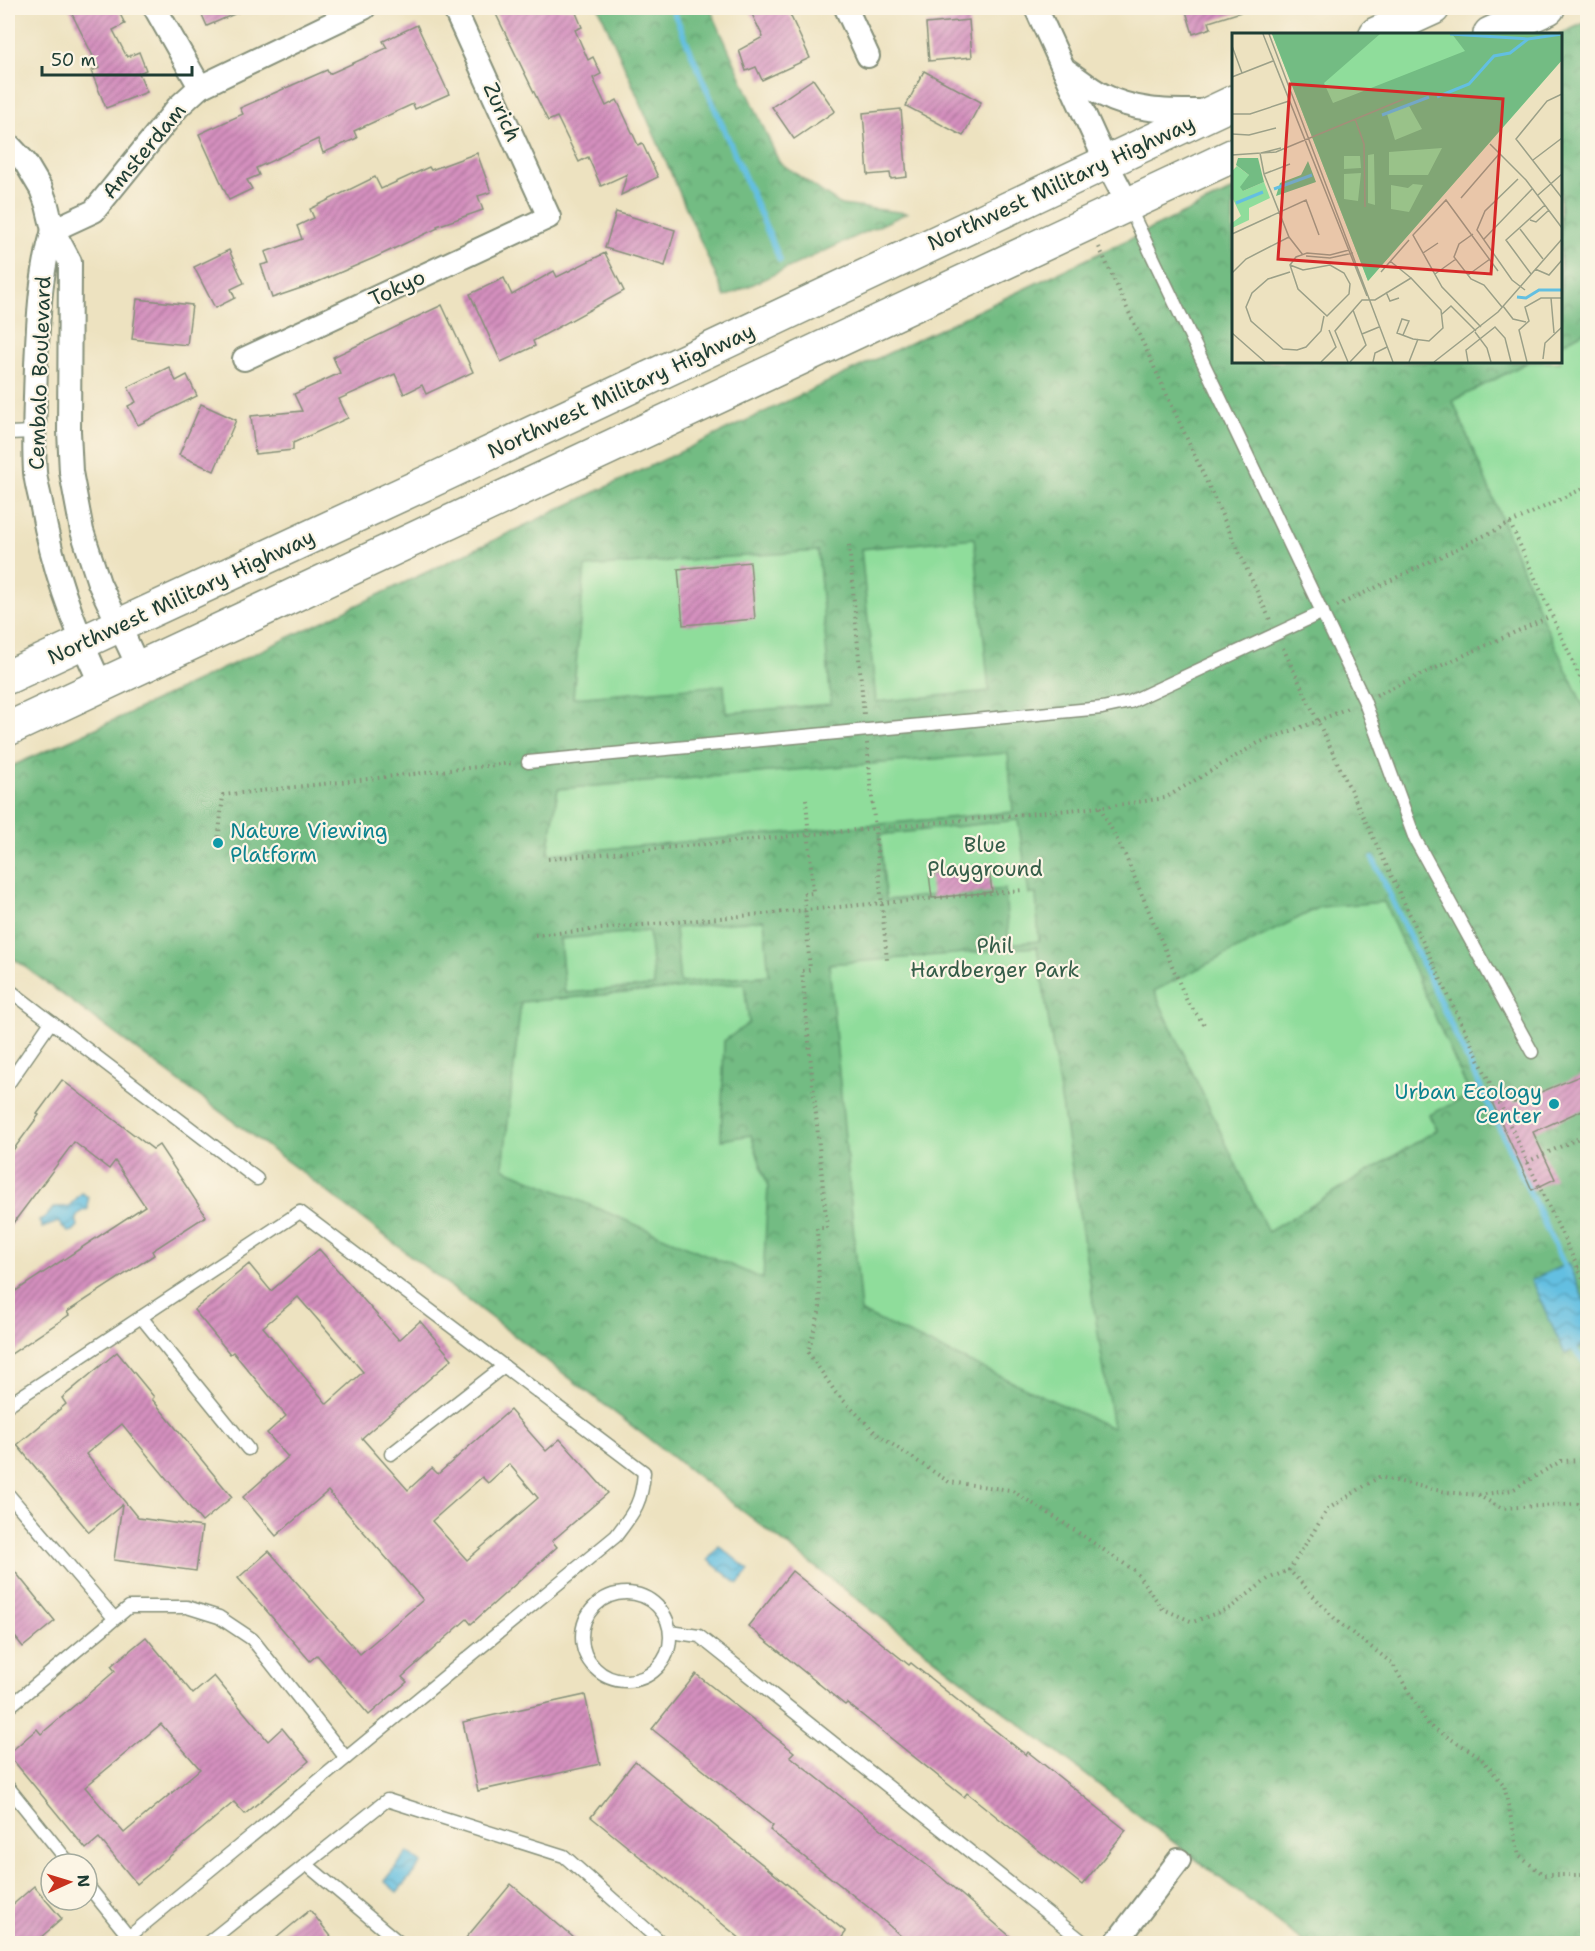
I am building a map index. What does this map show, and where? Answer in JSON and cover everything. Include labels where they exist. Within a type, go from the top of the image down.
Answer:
[{"type":"main road","points":[[1378,33],[1433,8]]},
{"type":"main road","points":[[1492,33],[1548,8]]},
{"type":"main road","name":"Northwest Military Highway","points":[[8,677],[439,477],[1225,106]]},
{"type":"main road","points":[[8,729],[1232,155]]},
{"type":"street","points":[[155,8],[200,87]]},
{"type":"street","name":"Amsterdam","points":[[53,230],[94,211],[178,107],[200,87],[364,8]]},
{"type":"street","name":"Zurich","points":[[454,8],[549,217]]},
{"type":"street","points":[[846,8],[868,56]]},
{"type":"street","points":[[1036,8],[1106,162],[1128,204]]},
{"type":"street","points":[[1064,69],[1103,95],[1130,106],[1164,111],[1225,106]]},
{"type":"street","name":"Cembalo Boulevard","points":[[8,144],[25,162],[41,189],[48,205],[53,230],[70,262],[69,431],[71,472],[82,531],[99,583],[139,668]]},
{"type":"street","name":"Tokyo","points":[[244,359],[549,217]]},
{"type":"street","name":"Cembalo Boulevard","points":[[53,230],[44,261],[37,348],[34,432],[36,473],[46,532],[59,578],[81,643],[101,686]]},
{"type":"street","points":[[34,432],[69,431]]},
{"type":"street","points":[[1115,1944],[1179,1860]]},
{"type":"lane","points":[[1128,204],[1364,700],[1415,839],[1533,1052]]},
{"type":"lane","points":[[8,433],[34,432]]},
{"type":"lane","points":[[528,762],[1102,708],[1130,702],[1323,612]]},
{"type":"lane","points":[[8,989],[257,1179]]},
{"type":"lane","points":[[8,1084],[51,1022]]},
{"type":"lane","points":[[8,1405],[300,1212],[644,1472],[642,1494],[633,1514],[616,1536],[125,1940],[99,1902]]},
{"type":"lane","points":[[141,1317],[248,1449]]},
{"type":"lane","points":[[391,1454],[504,1366]]},
{"type":"lane","points":[[8,1494],[114,1618]]},
{"type":"lane","points":[[622,1593],[639,1594],[654,1602],[665,1615],[670,1632],[669,1649],[661,1664],[648,1676],[631,1681],[614,1679],[599,1671],[588,1658],[582,1641],[584,1624],[592,1609],[605,1598],[622,1593]]},
{"type":"lane","points":[[8,1708],[129,1607],[187,1606],[219,1617],[252,1639],[346,1758]]},
{"type":"lane","points":[[670,1632],[699,1636],[1086,1944]]},
{"type":"lane","points":[[8,1787],[60,1852]]},
{"type":"lane","points":[[206,1944],[387,1800],[564,1856],[663,1944]]},
{"type":"lane","points":[[306,1864],[401,1944]]},
{"type":"path","points":[[1096,241],[1276,633],[1587,1289]]},
{"type":"path","points":[[1323,612],[1587,486]]},
{"type":"path","points":[[1510,523],[1587,694]]},
{"type":"path","points":[[849,546],[887,960]]},
{"type":"path","points":[[548,859],[1100,807],[1165,798],[1258,743],[1318,721],[1551,616]]},
{"type":"path","points":[[218,843],[223,795],[528,762]]},
{"type":"path","points":[[806,799],[813,893],[804,894],[810,970],[802,970],[827,1228],[817,1228],[820,1309],[808,1352],[836,1393],[878,1435],[950,1482],[1011,1490],[1135,1571],[1163,1609],[1193,1622],[1230,1608],[1268,1579],[1289,1570],[1328,1509],[1379,1477],[1446,1492],[1478,1495],[1512,1490],[1561,1461],[1587,1460]]},
{"type":"path","points":[[1100,807],[1125,855],[1187,1001],[1206,1027]]},
{"type":"path","points":[[535,935],[1023,891]]},
{"type":"path","points":[[1527,1162],[1587,1134]]},
{"type":"path","points":[[1578,1268],[1587,1264]]},
{"type":"path","points":[[1478,1495],[1502,1508],[1578,1504],[1587,1519]]},
{"type":"path","points":[[1289,1570],[1339,1623],[1392,1663],[1428,1725],[1479,1756],[1504,1785],[1519,1856],[1544,1875],[1587,1875]]},
{"type":"green space","points":[[599,8],[710,8],[779,162],[841,205],[907,213],[725,297]]},
{"type":"green space","name":"Phil Hardberger Park","points":[[1587,22],[1587,1943],[1305,1943],[299,1170],[8,954],[8,768],[121,717],[1232,190],[1232,363],[1562,363],[1562,33]]},
{"type":"green space","points":[[1587,22],[1587,330],[1562,343],[1562,33]]},
{"type":"green space","name":"Phil Hardberger Park","points":[[1232,190],[1232,363],[1526,363],[1453,401],[1544,622],[1587,714],[1587,1307],[1568,1263],[1565,1354],[1587,1344],[1587,1943],[1305,1943],[299,1170],[8,954],[8,768],[121,717]],"holes":[[[974,538],[989,691],[876,702],[861,549]],[[818,551],[831,704],[726,713],[724,685],[573,698],[585,567]],[[1008,753],[1013,812],[548,854],[558,789]],[[1018,820],[1029,894],[1036,894],[1039,941],[1009,944],[1005,889],[886,900],[880,835]],[[1384,902],[1470,1095],[1429,1115],[1437,1130],[1268,1232],[1154,991],[1320,907]],[[764,920],[769,975],[680,983],[675,928]],[[649,931],[654,986],[565,993],[560,939]],[[1037,947],[1113,1428],[861,1312],[829,964]],[[744,983],[749,1023],[724,1041],[721,1140],[751,1135],[768,1187],[763,1279],[503,1168],[521,1002]]]},
{"type":"water","points":[[82,1193],[88,1197],[88,1209],[80,1212],[76,1218],[78,1226],[73,1231],[68,1232],[58,1222],[42,1228],[39,1220],[46,1217],[54,1207],[68,1207]]},
{"type":"water","points":[[1568,1263],[1587,1307],[1588,1344],[1565,1354],[1531,1280]]},
{"type":"water","points":[[719,1546],[749,1570],[738,1584],[708,1560]]},
{"type":"water","points":[[408,1852],[422,1863],[397,1892],[384,1881]]},
{"type":"building","points":[[69,8],[117,8],[125,24],[113,30],[127,57],[139,52],[146,70],[139,73],[147,92],[106,108],[91,71],[99,68]]},
{"type":"building","points":[[199,8],[248,8],[207,26]]},
{"type":"building","points":[[493,8],[574,8],[582,27],[575,30],[588,60],[593,57],[601,74],[593,78],[606,106],[617,100],[638,145],[642,143],[658,177],[621,195],[627,174],[601,186],[588,157],[579,162],[557,117],[548,121]]},
{"type":"building","points":[[749,8],[787,8],[810,58],[762,80],[756,67],[746,71],[739,50],[763,37]]},
{"type":"building","points":[[1185,8],[1244,8],[1244,11],[1209,22],[1211,28],[1193,34]]},
{"type":"building","points":[[969,20],[972,57],[929,61],[926,24]]},
{"type":"building","points":[[417,25],[449,94],[415,109],[413,104],[354,131],[357,138],[323,153],[318,139],[256,168],[259,175],[247,180],[252,189],[229,200],[199,134],[243,114],[240,108],[327,70],[329,74],[387,48],[383,41]]},
{"type":"building","points":[[924,71],[981,102],[963,136],[906,106]]},
{"type":"building","points":[[813,79],[835,111],[794,139],[772,107]]},
{"type":"building","points":[[901,109],[907,177],[891,179],[890,173],[868,175],[863,113]]},
{"type":"building","points":[[477,153],[491,192],[478,196],[483,210],[437,226],[438,228],[374,258],[313,284],[272,298],[261,265],[269,263],[265,252],[302,239],[297,226],[314,218],[310,209],[375,177],[381,189],[429,167],[431,170]]},
{"type":"building","points":[[616,212],[675,230],[665,266],[605,248]]},
{"type":"building","points":[[229,250],[244,283],[231,289],[235,298],[215,308],[194,267]]},
{"type":"building","points":[[605,253],[624,291],[533,341],[535,346],[501,362],[470,294],[504,278],[512,295],[554,271],[557,277]]},
{"type":"building","points":[[137,299],[192,305],[187,345],[132,339]]},
{"type":"building","points":[[442,305],[473,372],[426,394],[422,385],[404,394],[395,374],[339,399],[348,418],[293,443],[293,450],[255,454],[251,416],[302,411],[294,394],[340,373],[333,357]]},
{"type":"building","points":[[169,367],[176,381],[187,375],[197,396],[138,425],[128,406],[136,402],[128,387]]},
{"type":"building","points":[[201,404],[236,420],[214,471],[179,455]]},
{"type":"building","points":[[750,562],[755,619],[683,625],[678,569]]},
{"type":"building","points":[[989,868],[992,892],[932,898],[929,874]]},
{"type":"building","points":[[1587,1073],[1587,1108],[1533,1132],[1555,1179],[1532,1190],[1490,1098],[1508,1090],[1514,1103]]},
{"type":"building","points":[[62,1080],[153,1149],[159,1145],[206,1216],[152,1251],[154,1255],[67,1312],[69,1315],[8,1356],[8,1296],[145,1206],[115,1161],[109,1169],[74,1142],[8,1230],[8,1157]]},
{"type":"building","points":[[319,1249],[399,1340],[420,1321],[452,1359],[362,1438],[408,1490],[432,1468],[438,1474],[510,1410],[546,1451],[560,1439],[608,1493],[552,1541],[557,1547],[471,1624],[467,1619],[402,1677],[407,1682],[369,1715],[317,1655],[310,1661],[238,1578],[269,1551],[360,1654],[423,1600],[328,1491],[276,1536],[243,1497],[288,1457],[267,1433],[286,1416],[233,1352],[230,1354],[194,1310],[249,1264],[271,1291]],"holes":[[[298,1297],[363,1372],[327,1404],[263,1327]],[[509,1464],[538,1498],[467,1560],[432,1521],[482,1477],[488,1483]]]},
{"type":"building","points":[[117,1352],[232,1497],[202,1522],[122,1424],[86,1454],[138,1518],[202,1527],[196,1571],[114,1560],[122,1505],[89,1532],[17,1445],[66,1404],[62,1398]]},
{"type":"building","points":[[8,1563],[55,1621],[23,1647],[8,1628]]},
{"type":"building","points":[[792,1571],[909,1665],[911,1663],[1026,1755],[1028,1752],[1126,1830],[1082,1885],[967,1793],[964,1797],[847,1703],[845,1705],[748,1626]]},
{"type":"building","points":[[146,1637],[193,1694],[214,1676],[268,1741],[282,1728],[309,1761],[245,1814],[234,1802],[137,1884],[99,1838],[86,1849],[8,1754],[37,1729],[41,1734],[115,1671],[111,1666]],"holes":[[[161,1724],[200,1769],[124,1833],[85,1787]]]},
{"type":"building","points":[[696,1674],[794,1752],[790,1756],[934,1871],[1019,1944],[910,1944],[868,1907],[770,1830],[773,1826],[652,1729]]},
{"type":"building","points":[[585,1695],[600,1764],[478,1791],[463,1722]]},
{"type":"building","points":[[635,1761],[846,1932],[837,1944],[747,1944],[591,1817]]},
{"type":"building","points":[[511,1884],[581,1944],[461,1944]]},
{"type":"building","points":[[34,1886],[39,1892],[39,1912],[56,1912],[62,1919],[33,1944],[8,1944],[8,1909]]},
{"type":"building","points":[[310,1910],[337,1944],[269,1944]]},
{"type":"waterway","points":[[672,8],[780,260]]},
{"type":"waterway","points":[[1373,859],[1565,1271]]},
{"type":"waterway","points":[[1574,1344],[1575,1350],[1588,1366]]},
{"type":"place","name":"Nature Viewing Platform","points":[[218,843]]},
{"type":"place","name":"Urban Ecology Center","points":[[1554,1104]]},
{"type":"park label","name":"Blue Playground","points":[[985,857]]}]
